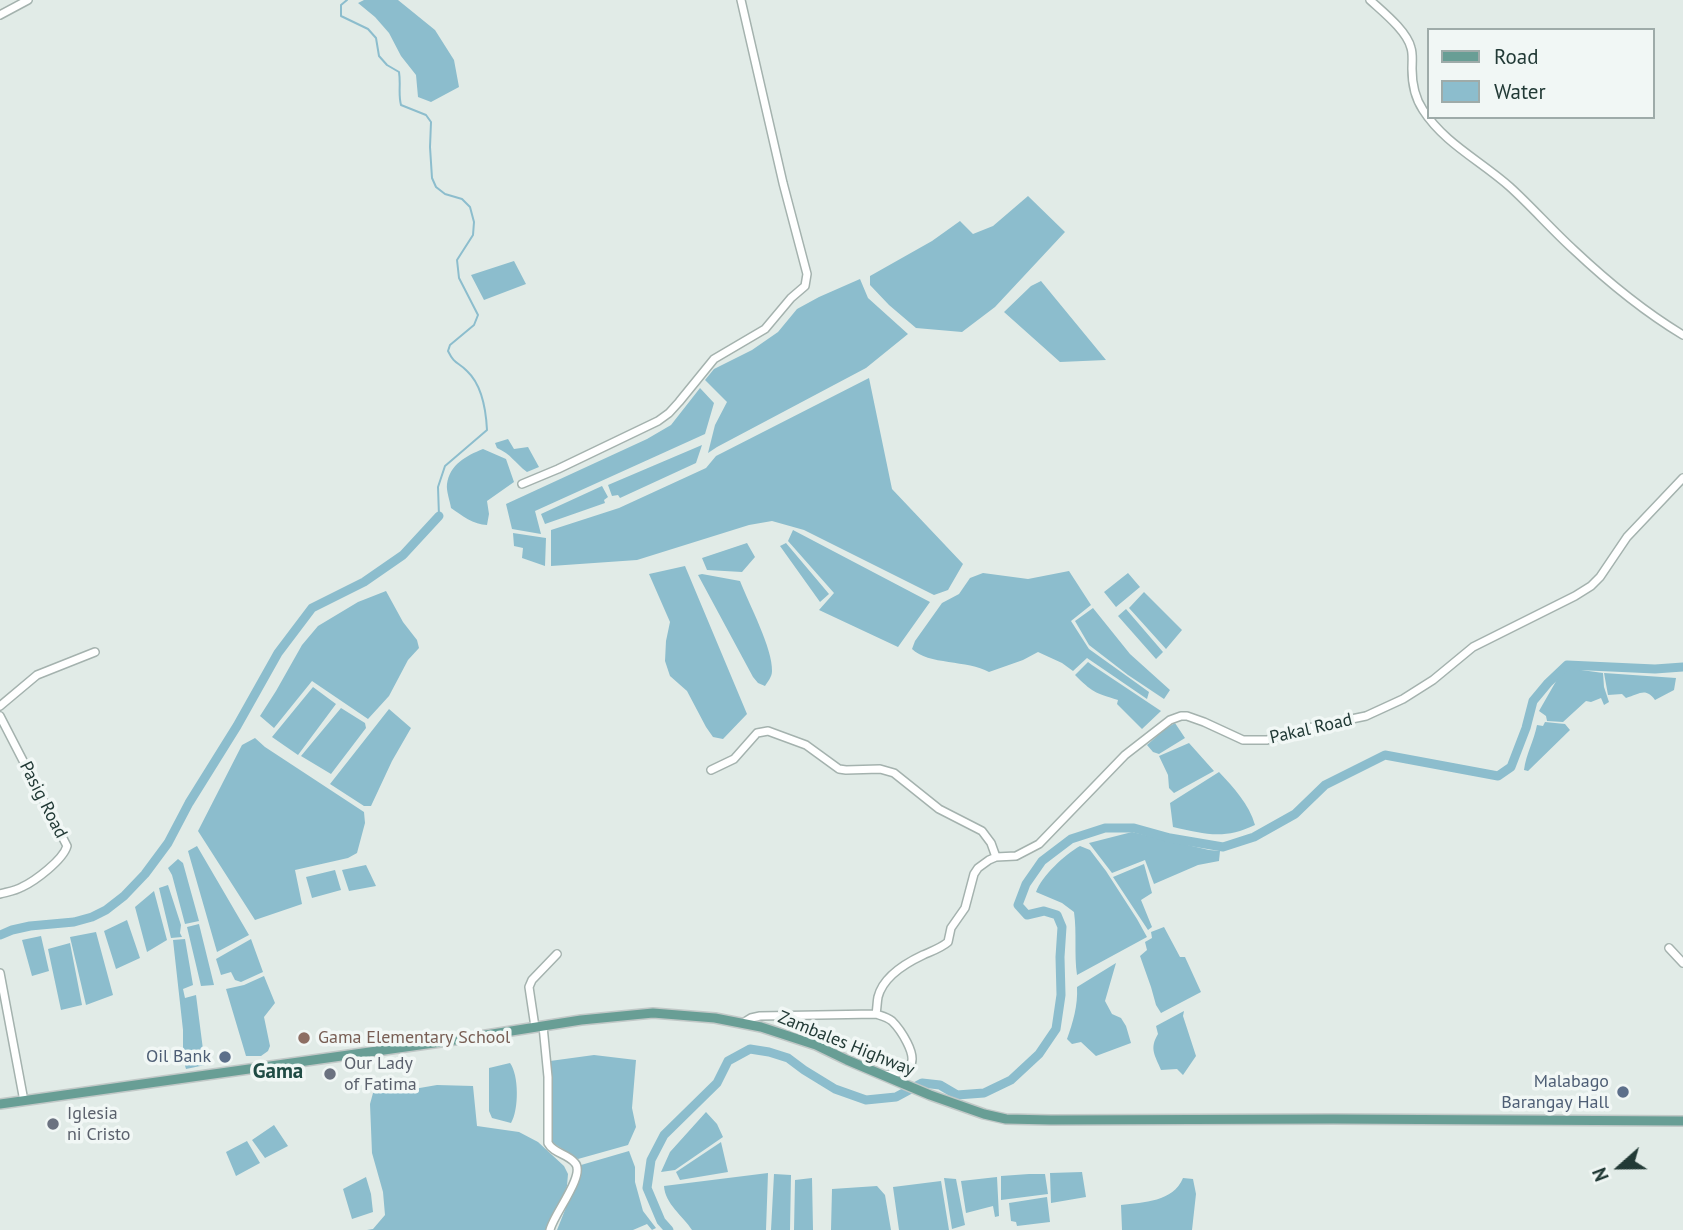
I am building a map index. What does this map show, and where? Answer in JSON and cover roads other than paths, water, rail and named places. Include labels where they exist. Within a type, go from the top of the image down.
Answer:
[{"type":"main road","name":"Zambales Highway","points":[[0,1104],[459,1040],[539,1026],[653,1013],[743,1023],[816,1045],[930,1095],[984,1114],[1006,1118],[1683,1121]]},
{"type":"street","points":[[0,15],[28,0]]},
{"type":"street","points":[[522,484],[658,421],[679,402],[714,359],[765,329],[805,286],[807,274],[741,0]]},
{"type":"street","points":[[1370,0],[1409,42],[1416,96],[1428,116]]},
{"type":"street","points":[[1430,119],[1444,135],[1509,186],[1574,250],[1632,301],[1683,335]]},
{"type":"street","name":"Pakal Road","points":[[996,857],[1016,856],[1039,844],[1125,755],[1175,718],[1187,716],[1243,740],[1267,740],[1294,731],[1366,716],[1403,699],[1433,680],[1473,647],[1591,586],[1627,537],[1683,478]]},
{"type":"street","points":[[0,706],[37,676],[95,652]]},
{"type":"street","name":"Pasig Road","points":[[0,716],[67,846],[65,853],[44,872],[22,887],[0,894]]},
{"type":"street","points":[[711,771],[734,758],[757,733],[768,731],[806,745],[839,769],[880,769],[894,773],[939,808],[982,831],[991,843],[996,857],[985,862],[976,871],[965,908],[951,928],[948,942],[904,966],[891,977],[880,991],[876,1014]]},
{"type":"street","points":[[1669,948],[1683,963]]},
{"type":"street","points":[[550,1230],[578,1172],[573,1160],[552,1149],[548,1143],[548,1077],[529,987],[532,980],[556,954]]},
{"type":"street","points":[[0,973],[24,1101]]},
{"type":"street","points":[[743,1023],[760,1016],[876,1014],[890,1019],[908,1043],[911,1062],[908,1068],[883,1075]]},
{"type":"water","points":[[364,0],[398,0],[435,30],[454,60],[459,87],[431,102],[418,97],[416,75],[401,56],[389,33],[358,3]]},
{"type":"water","points":[[1028,196],[1065,232],[995,307],[962,332],[916,328],[870,285],[870,276],[932,241],[960,221],[973,234],[993,226]]},
{"type":"water","points":[[514,261],[526,284],[484,300],[471,275]]},
{"type":"water","points":[[860,279],[868,298],[908,334],[866,368],[708,453],[715,425],[727,402],[705,380],[714,369],[752,350],[778,332],[797,309]]},
{"type":"water","points":[[1041,281],[1106,360],[1060,362],[1004,312],[1031,286]]},
{"type":"water","points":[[869,378],[892,489],[963,564],[948,590],[934,595],[804,530],[772,521],[749,525],[637,560],[551,566],[551,530],[619,508],[706,468],[716,456]]},
{"type":"water","points":[[700,388],[714,403],[705,434],[535,511],[541,534],[512,529],[506,504],[647,439],[671,425]]},
{"type":"water","points":[[508,439],[514,449],[528,447],[539,467],[527,472],[497,448],[495,443]]},
{"type":"water","points":[[702,445],[696,463],[620,498],[618,495],[612,496],[608,485]]},
{"type":"water","points":[[483,449],[506,459],[514,482],[487,501],[487,525],[473,521],[451,508],[447,487],[455,466]]},
{"type":"water","points":[[602,486],[608,497],[604,500],[605,503],[545,524],[541,514]]},
{"type":"water","points":[[793,530],[930,602],[898,647],[819,610],[834,593],[788,541]]},
{"type":"water","points":[[513,533],[546,538],[545,566],[522,558],[523,548],[514,546]]},
{"type":"water","points":[[747,543],[755,557],[742,572],[707,570],[702,558]]},
{"type":"water","points":[[786,543],[829,594],[820,602],[780,546]]},
{"type":"water","points":[[685,566],[747,714],[723,739],[713,737],[687,691],[670,676],[665,661],[670,622],[649,574]]},
{"type":"water","points":[[1069,571],[1091,605],[1071,621],[1089,649],[1149,692],[1147,699],[1087,658],[1073,671],[1038,652],[989,672],[928,658],[912,649],[942,603],[959,594],[970,578],[983,573],[1028,579]]},
{"type":"water","points":[[1128,573],[1140,587],[1116,607],[1104,592]]},
{"type":"water","points":[[698,575],[740,581],[765,639],[771,662],[771,675],[765,686],[753,677]]},
{"type":"water","points":[[386,591],[403,622],[417,640],[419,648],[408,660],[389,696],[368,719],[312,681],[274,728],[260,716],[302,645],[318,626],[358,602]]},
{"type":"water","points":[[1144,592],[1182,630],[1166,649],[1129,608]]},
{"type":"water","points":[[1093,608],[1130,654],[1170,690],[1164,699],[1089,645],[1075,621]]},
{"type":"water","points":[[1126,609],[1163,652],[1156,659],[1118,616]]},
{"type":"water","points":[[1088,662],[1161,711],[1142,729],[1117,704],[1118,700],[1094,691],[1075,675]]},
{"type":"water","points":[[1567,668],[1603,673],[1609,702],[1604,705],[1601,698],[1586,701],[1563,722],[1547,721],[1546,716],[1539,711],[1559,676]]},
{"type":"water","points":[[1604,673],[1676,678],[1674,690],[1655,700],[1645,693],[1626,698],[1622,694],[1608,695]]},
{"type":"water","points":[[313,687],[336,704],[298,755],[272,737]]},
{"type":"water","points":[[341,708],[365,723],[366,728],[331,774],[301,756]]},
{"type":"water","points":[[389,709],[411,728],[371,806],[364,806],[330,784]]},
{"type":"water","points":[[1545,722],[1565,724],[1570,730],[1528,771],[1524,770],[1537,725],[1543,726]]},
{"type":"water","points":[[1175,723],[1185,738],[1159,754],[1153,752],[1147,745]]},
{"type":"water","points":[[255,738],[364,812],[365,823],[357,853],[348,858],[295,870],[302,904],[255,920],[198,831],[242,745]]},
{"type":"water","points":[[1189,743],[1214,771],[1174,793],[1169,788],[1168,775],[1159,756]]},
{"type":"water","points":[[1219,772],[1245,803],[1255,825],[1224,834],[1173,827],[1170,803]]},
{"type":"water","points":[[1132,832],[1220,851],[1219,861],[1198,865],[1154,884],[1145,860],[1112,873],[1089,843]]},
{"type":"water","points":[[197,846],[249,935],[217,952],[188,851]]},
{"type":"water","points":[[1080,846],[1090,850],[1106,871],[1147,937],[1077,975],[1074,912],[1062,903],[1036,892],[1054,866]]},
{"type":"water","points":[[178,859],[183,863],[199,921],[185,924],[168,868]]},
{"type":"water","points":[[1144,864],[1152,893],[1141,900],[1152,927],[1148,930],[1113,877]]},
{"type":"water","points":[[366,865],[376,886],[349,891],[342,870]]},
{"type":"water","points":[[335,870],[341,890],[312,898],[306,877]]},
{"type":"water","points":[[168,885],[181,925],[182,937],[171,938],[159,888]]},
{"type":"water","points":[[154,891],[167,940],[147,952],[135,907]]},
{"type":"water","points":[[127,920],[140,958],[116,969],[104,931]]},
{"type":"water","points":[[199,924],[214,985],[201,986],[187,927]]},
{"type":"water","points":[[1164,927],[1180,957],[1185,957],[1201,992],[1161,1013],[1140,956],[1147,950],[1145,942],[1152,938],[1151,932]]},
{"type":"water","points":[[96,932],[113,995],[86,1005],[70,937]]},
{"type":"water","points":[[41,936],[49,971],[32,976],[22,940]]},
{"type":"water","points":[[185,939],[193,985],[183,989],[185,998],[196,995],[205,1065],[186,1069],[173,940]]},
{"type":"water","points":[[251,939],[263,972],[241,982],[235,980],[231,972],[221,975],[216,959]]},
{"type":"water","points":[[70,943],[82,1005],[61,1010],[48,949]]},
{"type":"water","points":[[1116,963],[1105,1001],[1112,1014],[1121,1018],[1126,1026],[1131,1043],[1096,1056],[1081,1042],[1072,1044],[1067,1039],[1075,1014],[1077,987]]},
{"type":"water","points":[[264,976],[275,1003],[264,1017],[270,1046],[261,1056],[246,1056],[226,989]]},
{"type":"water","points":[[1184,1011],[1183,1016],[1196,1056],[1183,1075],[1177,1069],[1161,1070],[1153,1048],[1158,1034],[1156,1026]]},
{"type":"water","points":[[594,1055],[636,1060],[632,1108],[636,1127],[628,1145],[578,1159],[550,1141],[550,1061]]},
{"type":"water","points":[[510,1063],[517,1093],[511,1123],[492,1118],[489,1111],[489,1068]]},
{"type":"water","points":[[437,1085],[473,1086],[477,1126],[519,1132],[538,1142],[564,1166],[568,1174],[567,1186],[548,1230],[367,1230],[373,1229],[385,1215],[383,1192],[372,1153],[370,1104],[373,1093],[379,1088],[408,1090]]},
{"type":"water","points":[[706,1112],[717,1124],[723,1137],[675,1170],[661,1172],[670,1152]]},
{"type":"water","points":[[274,1125],[288,1146],[265,1158],[252,1140]]},
{"type":"water","points":[[247,1141],[260,1163],[236,1176],[226,1152]]},
{"type":"water","points":[[721,1142],[728,1172],[680,1180],[676,1172]]},
{"type":"water","points":[[629,1151],[635,1167],[635,1182],[643,1211],[656,1228],[652,1230],[647,1224],[633,1230],[557,1230],[581,1165]]},
{"type":"water","points":[[1082,1172],[1086,1197],[1051,1203],[1050,1173]]},
{"type":"water","points":[[768,1173],[766,1230],[692,1230],[671,1204],[664,1186]]},
{"type":"water","points":[[774,1174],[791,1175],[790,1230],[771,1230]]},
{"type":"water","points":[[1045,1174],[1048,1194],[1001,1200],[1001,1176]]},
{"type":"water","points":[[366,1177],[373,1212],[352,1219],[343,1189]]},
{"type":"water","points":[[997,1177],[999,1216],[995,1217],[993,1206],[966,1213],[961,1181]]},
{"type":"water","points":[[812,1178],[813,1230],[794,1230],[795,1180]]},
{"type":"water","points":[[944,1178],[956,1179],[965,1225],[952,1229]]},
{"type":"water","points":[[1183,1178],[1193,1179],[1196,1194],[1192,1230],[1122,1230],[1121,1205],[1165,1196],[1178,1186]]},
{"type":"water","points":[[941,1181],[949,1230],[899,1230],[893,1187]]},
{"type":"water","points":[[877,1186],[885,1195],[891,1230],[831,1230],[832,1189]]},
{"type":"water","points":[[1047,1197],[1050,1222],[1017,1226],[1016,1222],[1011,1221],[1009,1203]]},
{"type":"waterway","points":[[347,0],[341,5],[341,16],[368,29],[376,38],[379,56],[399,72],[401,105],[426,115],[431,122],[432,178],[436,187],[445,194],[462,199],[470,207],[474,222],[473,235],[457,260],[459,278],[478,315],[474,325],[450,345],[448,351],[454,361],[472,377],[480,391],[487,430],[445,466],[438,487],[439,516]]},
{"type":"waterway","points":[[0,935],[30,926],[74,922],[92,917],[124,896],[145,874],[168,843],[278,653],[312,608],[364,582],[403,555],[439,516]]},
{"type":"waterway","points":[[669,1230],[661,1221],[647,1188],[651,1160],[664,1135],[717,1083],[728,1061],[750,1049],[788,1058],[835,1089],[866,1100],[896,1097],[922,1083],[940,1085],[957,1095],[984,1093],[1011,1080],[1039,1054],[1056,1029],[1061,995],[1062,927],[1057,915],[1044,911],[1027,915],[1018,905],[1026,884],[1042,861],[1071,839],[1105,828],[1134,828],[1170,838],[1223,847],[1254,837],[1295,814],[1325,785],[1385,755],[1498,776],[1511,767],[1533,701],[1567,665],[1655,669],[1683,667]]},
{"type":"place","name":"Gama Elementary School","points":[[304,1038]]},
{"type":"place","name":"Oil Bank","points":[[225,1057]]},
{"type":"place","name":"Our Lady of Fatima","points":[[330,1074]]},
{"type":"place","name":"Malabago Barangay Hall","points":[[1623,1092]]},
{"type":"place","name":"Iglesia ni Cristo","points":[[53,1124]]},
{"type":"district","name":"Gama","points":[[278,1072]]}]
